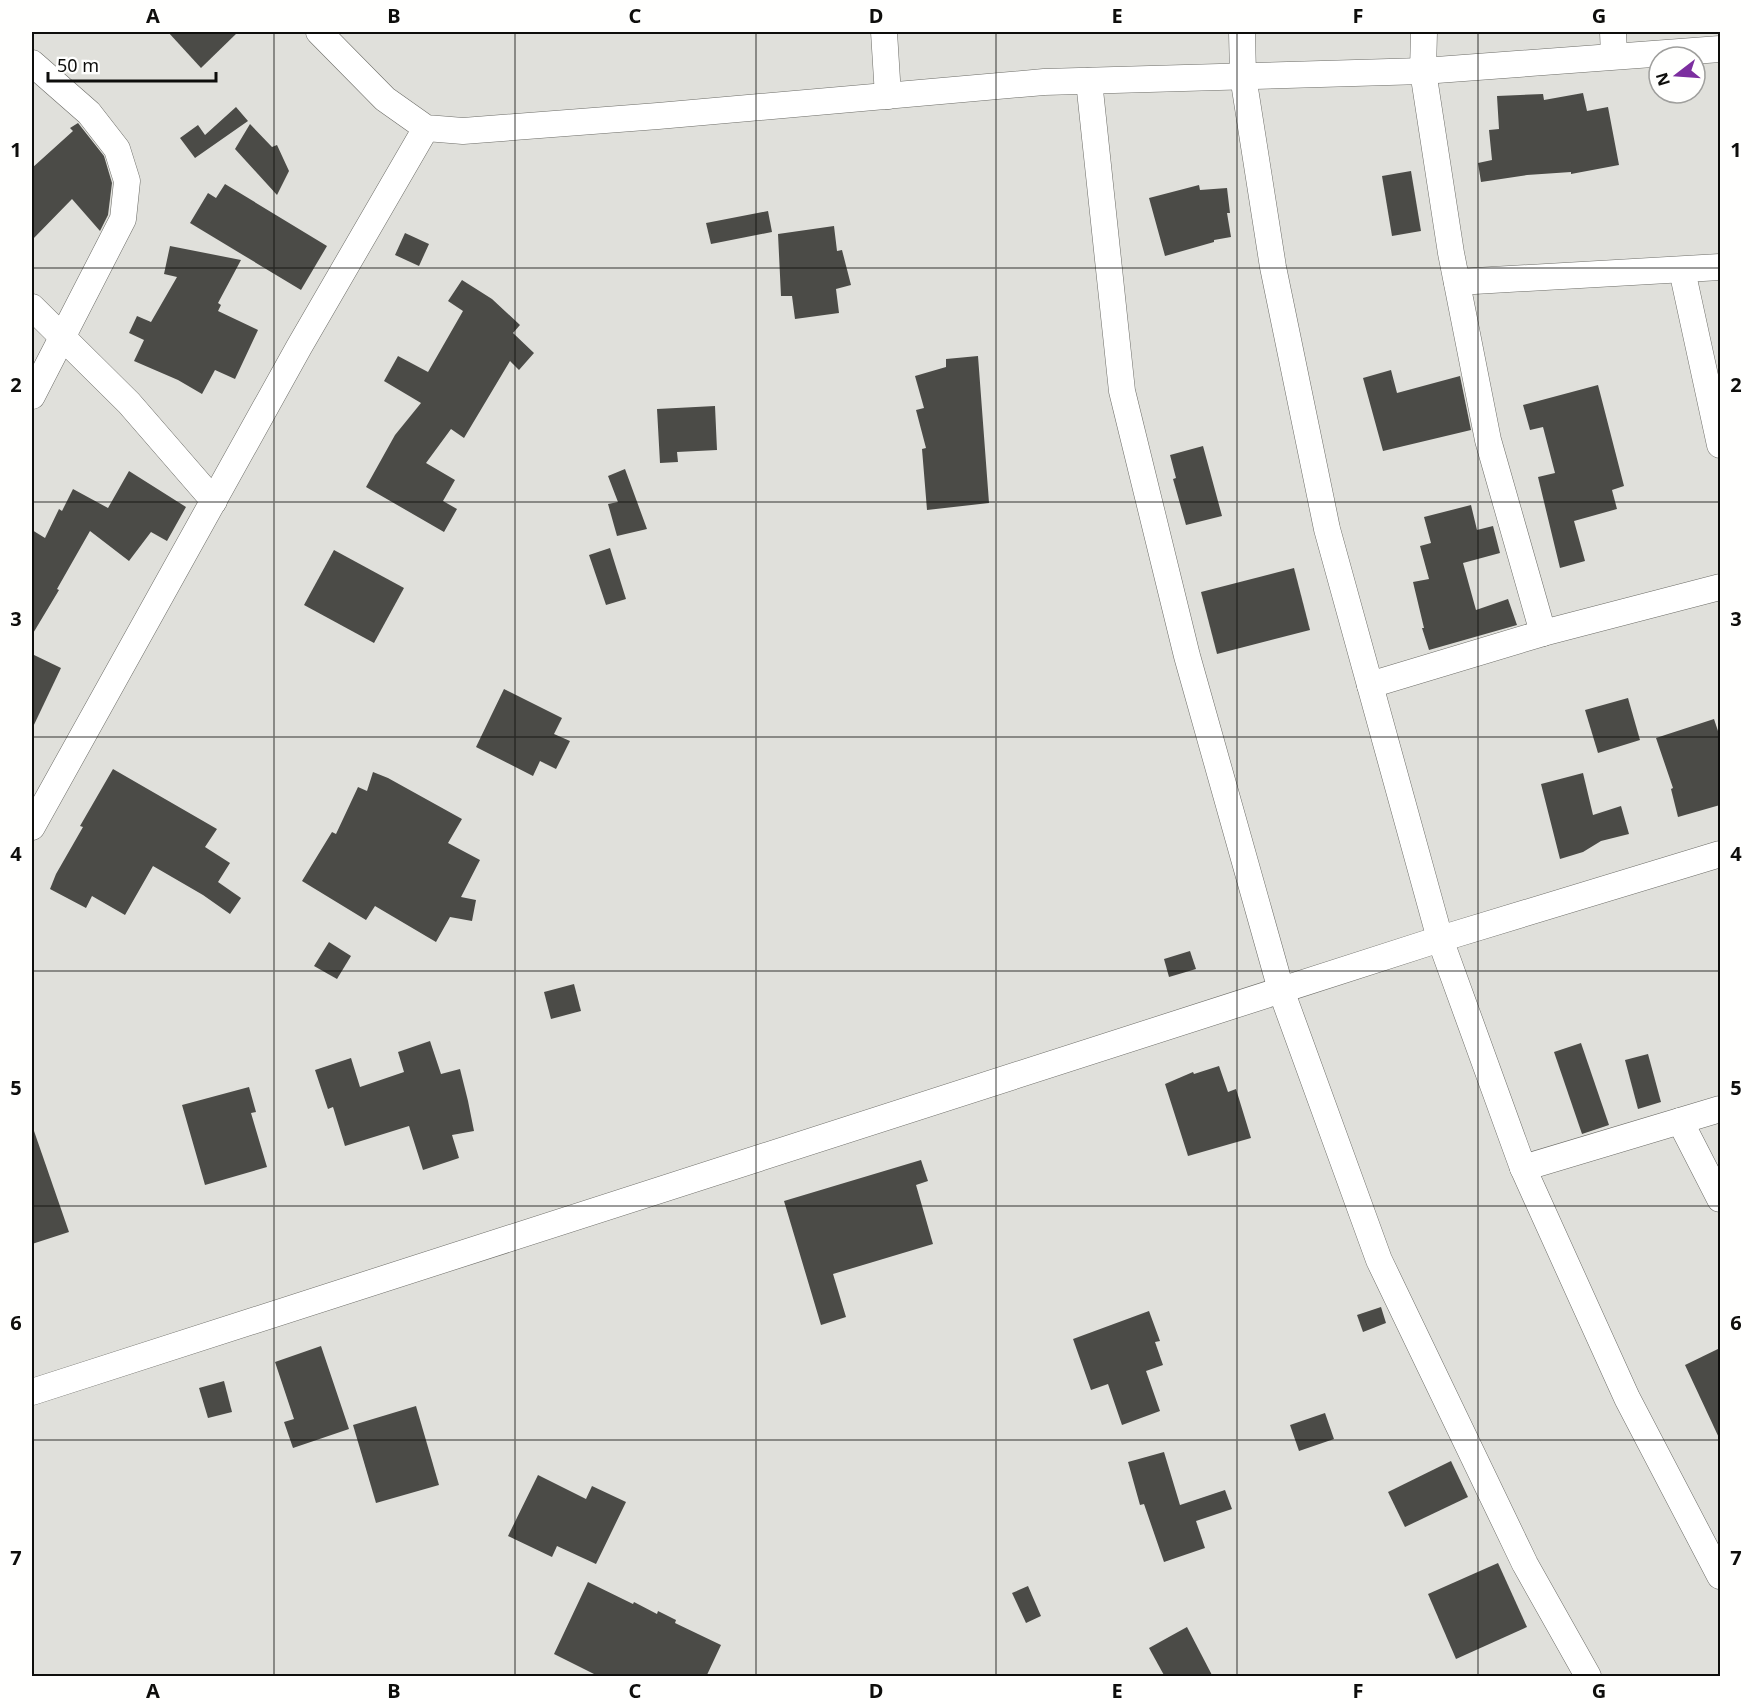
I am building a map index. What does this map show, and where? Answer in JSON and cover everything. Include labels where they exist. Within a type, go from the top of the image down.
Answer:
[{"type":"street","points":[[319,32],[384,99],[426,128],[464,131],[1044,82],[1423,71],[1613,44],[1720,49]]},
{"type":"street","points":[[884,32],[888,96]]},
{"type":"street","points":[[1242,32],[1243,76],[1273,267],[1327,529],[1440,939],[1523,1168],[1627,1398],[1720,1576]]},
{"type":"street","points":[[1424,32],[1423,71],[1457,282],[1488,440],[1543,633]]},
{"type":"street","points":[[32,63],[89,113],[117,149],[127,181],[123,219],[32,396]]},
{"type":"street","points":[[1089,81],[1122,391],[1187,656],[1281,990],[1379,1260],[1525,1564],[1588,1677]]},
{"type":"street","points":[[32,828],[299,347],[426,128]]},
{"type":"street","points":[[1457,282],[1720,267]]},
{"type":"street","points":[[1682,270],[1720,445]]},
{"type":"street","points":[[32,307],[129,403],[214,501]]},
{"type":"street","points":[[1370,685],[1543,633],[1720,587]]},
{"type":"street","points":[[32,1392],[1440,939],[1720,854]]},
{"type":"street","points":[[1523,1168],[1720,1109]]},
{"type":"street","points":[[1680,1121],[1720,1199]]},
{"type":"building","points":[[168,32],[238,32],[201,68]]},
{"type":"building","points":[[1583,93],[1587,111],[1608,107],[1619,165],[1571,174],[1571,172],[1527,175],[1481,182],[1478,163],[1492,160],[1489,130],[1499,129],[1497,96],[1543,94],[1544,100]]},
{"type":"building","points":[[236,107],[248,121],[195,158],[180,138],[198,125],[205,135]]},
{"type":"building","points":[[78,123],[104,156],[112,183],[108,215],[100,231],[72,199],[32,240],[32,168],[73,131],[70,128]]},
{"type":"building","points":[[250,124],[272,147],[277,145],[289,171],[277,195],[235,149]]},
{"type":"building","points":[[1411,171],[1421,231],[1392,236],[1382,176]]},
{"type":"building","points":[[225,184],[327,246],[301,290],[190,223],[208,193],[216,198]]},
{"type":"building","points":[[1199,185],[1200,190],[1227,188],[1230,213],[1227,213],[1231,237],[1214,240],[1214,242],[1165,256],[1149,198]]},
{"type":"building","points":[[768,211],[772,232],[711,244],[706,223]]},
{"type":"building","points":[[834,226],[837,251],[842,250],[851,285],[836,289],[839,313],[795,319],[792,296],[781,296],[778,234]]},
{"type":"building","points":[[405,233],[429,244],[419,266],[395,255]]},
{"type":"building","points":[[170,246],[241,260],[218,303],[221,305],[218,311],[258,330],[235,379],[215,370],[202,394],[178,380],[134,361],[144,340],[129,333],[137,316],[151,322],[177,277],[164,274]]},
{"type":"building","points":[[462,280],[492,299],[520,325],[513,333],[534,353],[519,370],[510,361],[464,438],[451,429],[426,463],[455,480],[443,501],[457,509],[444,532],[366,487],[395,435],[421,403],[384,381],[398,356],[428,372],[463,311],[448,301]]},
{"type":"building","points":[[978,356],[989,503],[927,510],[922,449],[926,448],[916,410],[924,408],[915,376],[946,367],[946,359]]},
{"type":"building","points":[[1391,370],[1397,393],[1460,376],[1471,430],[1383,451],[1363,378]]},
{"type":"building","points":[[1598,385],[1624,486],[1612,490],[1617,509],[1574,521],[1585,561],[1560,568],[1538,477],[1555,473],[1543,427],[1530,430],[1523,405]]},
{"type":"building","points":[[715,406],[717,450],[677,452],[678,462],[660,463],[657,409]]},
{"type":"building","points":[[1203,446],[1222,516],[1186,525],[1173,479],[1176,478],[1170,455]]},
{"type":"building","points":[[625,469],[647,529],[617,536],[608,504],[618,502],[608,476]]},
{"type":"building","points":[[129,471],[186,507],[167,541],[151,532],[129,561],[90,531],[32,635],[32,530],[45,538],[59,509],[62,511],[73,489],[108,508]]},
{"type":"building","points":[[1471,505],[1477,530],[1493,526],[1500,553],[1463,563],[1476,610],[1508,599],[1517,625],[1429,650],[1413,582],[1429,579],[1420,546],[1431,543],[1424,517]]},
{"type":"building","points":[[610,548],[626,599],[606,605],[589,555]]},
{"type":"building","points":[[334,550],[404,588],[374,643],[304,605]]},
{"type":"building","points":[[1294,568],[1310,630],[1217,654],[1201,592]]},
{"type":"building","points":[[32,654],[61,668],[32,729]]},
{"type":"building","points":[[504,689],[562,718],[554,734],[570,741],[556,769],[540,761],[533,776],[476,747]]},
{"type":"building","points":[[1628,698],[1640,740],[1598,753],[1585,710]]},
{"type":"building","points":[[1714,719],[1720,737],[1720,805],[1678,817],[1671,789],[1673,788],[1656,738]]},
{"type":"building","points":[[113,769],[217,829],[205,847],[230,863],[218,882],[241,898],[230,914],[203,895],[153,866],[125,915],[92,896],[86,908],[50,889],[83,827],[80,826]]},
{"type":"building","points":[[373,772],[462,819],[448,843],[480,860],[461,897],[476,900],[472,921],[450,917],[436,942],[375,906],[366,920],[302,881],[332,832],[336,834],[358,787],[367,791]]},
{"type":"building","points":[[1583,773],[1593,815],[1621,806],[1629,834],[1601,841],[1583,852],[1560,859],[1541,784]]},
{"type":"building","points":[[329,942],[351,956],[337,979],[314,966]]},
{"type":"building","points":[[1190,951],[1196,969],[1169,977],[1164,959]]},
{"type":"building","points":[[574,984],[581,1011],[551,1019],[544,992]]},
{"type":"building","points":[[430,1041],[441,1074],[460,1069],[468,1101],[474,1131],[452,1135],[459,1158],[423,1170],[409,1126],[345,1146],[333,1107],[328,1109],[315,1070],[351,1058],[360,1087],[404,1072],[398,1052]]},
{"type":"building","points":[[1581,1043],[1609,1125],[1582,1134],[1554,1052]]},
{"type":"building","points":[[1648,1054],[1661,1102],[1638,1109],[1625,1060]]},
{"type":"building","points":[[1219,1066],[1228,1092],[1236,1089],[1251,1138],[1188,1156],[1165,1084],[1193,1072],[1194,1074]]},
{"type":"building","points":[[249,1087],[256,1112],[251,1113],[267,1167],[205,1185],[182,1105]]},
{"type":"building","points":[[32,1131],[34,1131],[69,1232],[32,1244]]},
{"type":"building","points":[[921,1160],[928,1181],[916,1185],[933,1244],[833,1274],[846,1317],[821,1325],[784,1201]]},
{"type":"building","points":[[1381,1307],[1386,1323],[1363,1332],[1357,1315]]},
{"type":"building","points":[[1149,1311],[1160,1341],[1155,1342],[1163,1365],[1146,1371],[1160,1411],[1122,1425],[1108,1384],[1091,1390],[1073,1339]]},
{"type":"building","points":[[321,1346],[349,1429],[293,1448],[284,1422],[294,1419],[275,1362]]},
{"type":"building","points":[[1720,1348],[1720,1440],[1685,1365]]},
{"type":"building","points":[[224,1381],[232,1412],[208,1418],[199,1388]]},
{"type":"building","points":[[416,1406],[439,1485],[376,1503],[353,1425]]},
{"type":"building","points":[[1325,1413],[1334,1439],[1299,1451],[1290,1425]]},
{"type":"building","points":[[1164,1452],[1180,1505],[1225,1490],[1232,1509],[1196,1521],[1205,1548],[1164,1562],[1144,1504],[1140,1505],[1128,1462]]},
{"type":"building","points":[[1451,1461],[1468,1497],[1405,1527],[1388,1492]]},
{"type":"building","points":[[538,1475],[586,1499],[592,1486],[626,1502],[596,1564],[557,1546],[552,1557],[508,1536]]},
{"type":"building","points":[[1498,1563],[1527,1627],[1456,1659],[1428,1594]]},
{"type":"building","points":[[588,1582],[657,1614],[658,1611],[676,1620],[675,1623],[721,1645],[706,1677],[600,1677],[554,1654]]},
{"type":"building","points":[[1028,1586],[1041,1616],[1026,1623],[1012,1593]]},
{"type":"building","points":[[1187,1627],[1213,1677],[1165,1677],[1149,1648]]}]
